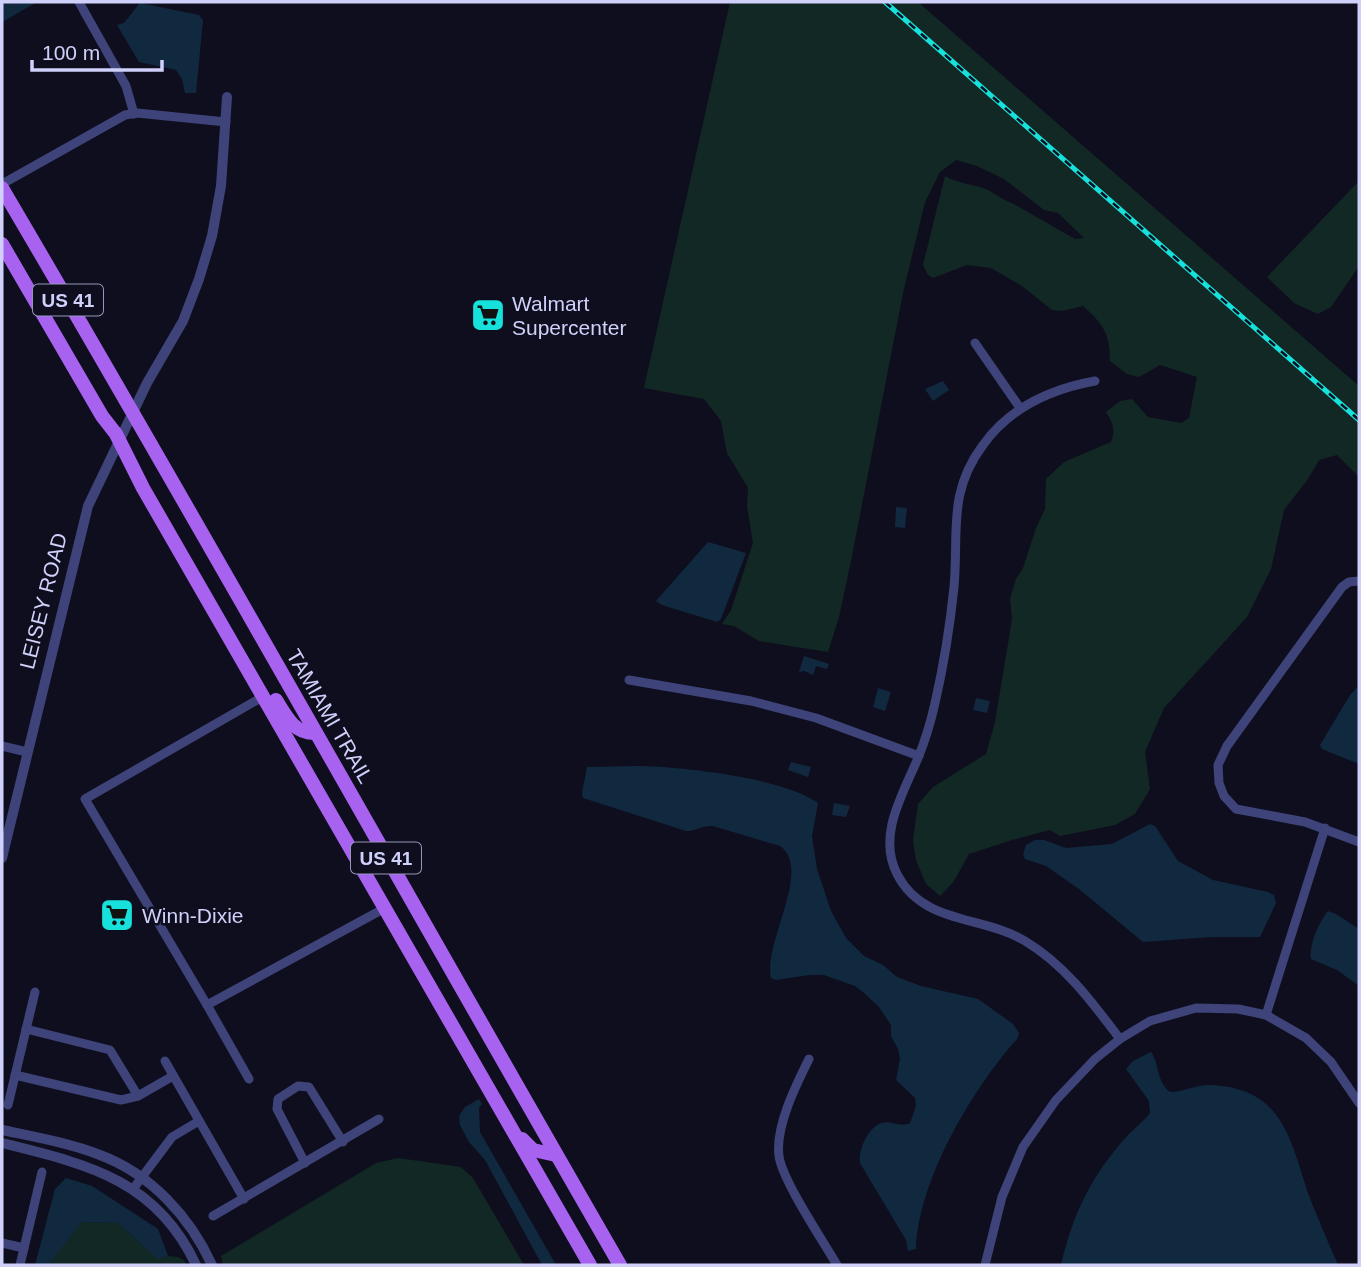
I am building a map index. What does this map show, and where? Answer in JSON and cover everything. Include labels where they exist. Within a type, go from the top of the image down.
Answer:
[{"type":"main road","name":"TAMIAMI TRAIL","points":[[2,186],[620,1265]]},
{"type":"main road","name":"US 41","points":[[2,244],[102,416],[120,442],[143,488],[590,1265]]},
{"type":"main road","points":[[241,657],[258,667],[290,722],[300,731],[315,733]]},
{"type":"main road","points":[[385,908],[395,905],[402,907],[425,928]]},
{"type":"main road","points":[[513,1131],[533,1150],[556,1155]]},
{"type":"street","points":[[79,2],[125,86],[134,114]]},
{"type":"street","name":"LEISEY ROAD","points":[[2,858],[88,506],[133,411],[183,321],[212,236],[221,186],[227,97]]},
{"type":"street","points":[[2,186],[113,120],[134,114],[226,122]]},
{"type":"street","points":[[975,342],[1020,408]]},
{"type":"street","points":[[1095,381],[1050,392],[1020,408],[983,445],[963,482],[956,505],[954,584],[947,649],[935,706],[919,756],[896,809],[890,847],[897,874],[917,900],[951,917],[990,926],[1025,941],[1055,962],[1074,980],[1120,1039]]},
{"type":"street","points":[[1359,581],[1342,586],[1227,746],[1217,765],[1224,796],[1236,808],[1325,828],[1359,842]]},
{"type":"street","points":[[629,680],[764,704],[816,718],[919,756]]},
{"type":"street","points":[[249,1079],[85,799],[264,696]]},
{"type":"street","points":[[2,746],[27,752]]},
{"type":"street","points":[[1266,1014],[1325,828]]},
{"type":"street","points":[[207,1005],[385,908]]},
{"type":"street","points":[[8,1105],[35,992]]},
{"type":"street","points":[[985,1265],[1002,1197],[1023,1147],[1056,1100],[1096,1059],[1120,1039],[1150,1021],[1196,1008],[1238,1009],[1266,1014],[1306,1038],[1331,1062],[1359,1103]]},
{"type":"street","points":[[26,1029],[110,1050],[138,1096]]},
{"type":"street","points":[[809,1059],[793,1093],[779,1142],[779,1158],[837,1265]]},
{"type":"street","points":[[165,1061],[244,1199]]},
{"type":"street","points":[[15,1075],[121,1100],[138,1096],[173,1076]]},
{"type":"street","points":[[305,1163],[277,1108],[278,1099],[298,1086],[309,1087],[316,1095],[343,1142]]},
{"type":"street","points":[[213,1216],[379,1119]]},
{"type":"street","points":[[133,1189],[172,1137],[199,1121]]},
{"type":"street","points":[[2,1130],[103,1156],[141,1177],[173,1204],[205,1249],[212,1265]]},
{"type":"street","points":[[2,1143],[87,1165],[133,1189],[168,1221],[196,1265]]},
{"type":"street","points":[[20,1265],[42,1172]]},
{"type":"street","points":[[2,1243],[24,1248]]},
{"type":"green space","points":[[730,2],[918,2],[1359,386],[1359,477],[1337,455],[1319,460],[1284,510],[1271,569],[1247,617],[1164,708],[1145,752],[1150,789],[1135,814],[1115,825],[1060,836],[1050,830],[969,854],[954,881],[940,896],[926,884],[916,860],[913,840],[918,804],[933,787],[986,754],[995,722],[1008,644],[1012,618],[1010,599],[1045,509],[1046,479],[1064,462],[1111,442],[1113,427],[1106,412],[1120,401],[1132,399],[1148,417],[1181,423],[1189,418],[1197,377],[1160,365],[1139,377],[1127,374],[1110,361],[1107,336],[1096,318],[1083,306],[1062,311],[1052,310],[1022,286],[991,268],[967,265],[933,278],[928,275],[923,265],[945,176],[986,189],[1075,239],[1084,238],[1058,213],[1044,210],[1004,179],[977,166],[956,160],[940,172],[925,202],[903,293],[839,617],[828,652],[759,641],[734,626],[722,624],[731,610],[753,543],[747,506],[748,488],[727,453],[721,421],[704,399],[644,388]]},
{"type":"green space","points":[[1359,181],[1359,266],[1331,307],[1318,314],[1294,303],[1267,277]]},
{"type":"green space","points":[[398,1158],[461,1167],[473,1178],[524,1265],[223,1265],[221,1256],[376,1163]]},
{"type":"green space","points":[[81,1222],[118,1223],[156,1258],[178,1257],[185,1261],[186,1265],[48,1265]]},
{"type":"water","points":[[2,2],[37,2],[2,22]]},
{"type":"water","points":[[140,3],[199,15],[203,20],[196,93],[185,93],[182,79],[176,70],[139,62],[117,25],[124,23]]},
{"type":"water","points":[[943,381],[949,390],[933,401],[925,389]]},
{"type":"water","points":[[896,507],[907,508],[905,528],[895,527]]},
{"type":"water","points":[[708,542],[746,553],[721,619],[717,622],[656,601]]},
{"type":"water","points":[[804,656],[829,664],[827,669],[816,666],[813,675],[799,672]]},
{"type":"water","points":[[1359,686],[1359,764],[1322,749],[1320,745],[1350,695]]},
{"type":"water","points":[[878,688],[891,692],[885,711],[873,707]]},
{"type":"water","points":[[976,698],[990,701],[987,713],[973,710]]},
{"type":"water","points":[[791,762],[811,767],[808,777],[788,770]]},
{"type":"water","points":[[640,766],[706,772],[758,781],[802,794],[818,803],[812,836],[817,869],[831,911],[846,938],[864,956],[883,965],[897,977],[921,986],[978,999],[1013,1024],[1019,1033],[983,1083],[950,1137],[926,1195],[916,1249],[908,1251],[906,1240],[860,1163],[862,1146],[868,1134],[881,1123],[910,1123],[916,1106],[915,1098],[896,1080],[900,1059],[891,1036],[891,1025],[879,1007],[855,986],[824,975],[776,980],[771,978],[770,963],[790,889],[789,857],[780,846],[713,826],[686,831],[583,798],[587,767]]},
{"type":"water","points":[[834,803],[850,806],[846,817],[832,815]]},
{"type":"water","points":[[1150,824],[1155,826],[1178,861],[1213,880],[1274,895],[1276,903],[1260,937],[1143,942],[1079,889],[1046,866],[1025,859],[1023,855],[1026,845],[1035,840],[1044,840],[1066,848],[1112,844]]},
{"type":"water","points":[[1328,911],[1359,929],[1359,986],[1337,970],[1311,959],[1315,934]]},
{"type":"water","points":[[1151,1052],[1162,1083],[1170,1092],[1212,1085],[1255,1096],[1269,1107],[1289,1137],[1309,1196],[1338,1265],[1061,1265],[1071,1229],[1093,1181],[1114,1151],[1150,1113],[1149,1101],[1126,1069],[1133,1061]]},
{"type":"water","points":[[479,1099],[482,1104],[479,1108],[480,1132],[556,1265],[542,1265],[485,1160],[469,1142],[460,1125],[459,1116],[465,1107]]},
{"type":"water","points":[[66,1178],[92,1186],[158,1229],[168,1256],[157,1259],[118,1223],[82,1222],[48,1265],[35,1265],[55,1189]]},
{"type":"railway","points":[[885,2],[1359,420]]},
{"type":"place","name":"Walmart Supercenter","points":[[488,315]]},
{"type":"place","name":"Winn-Dixie","points":[[117,915]]}]
